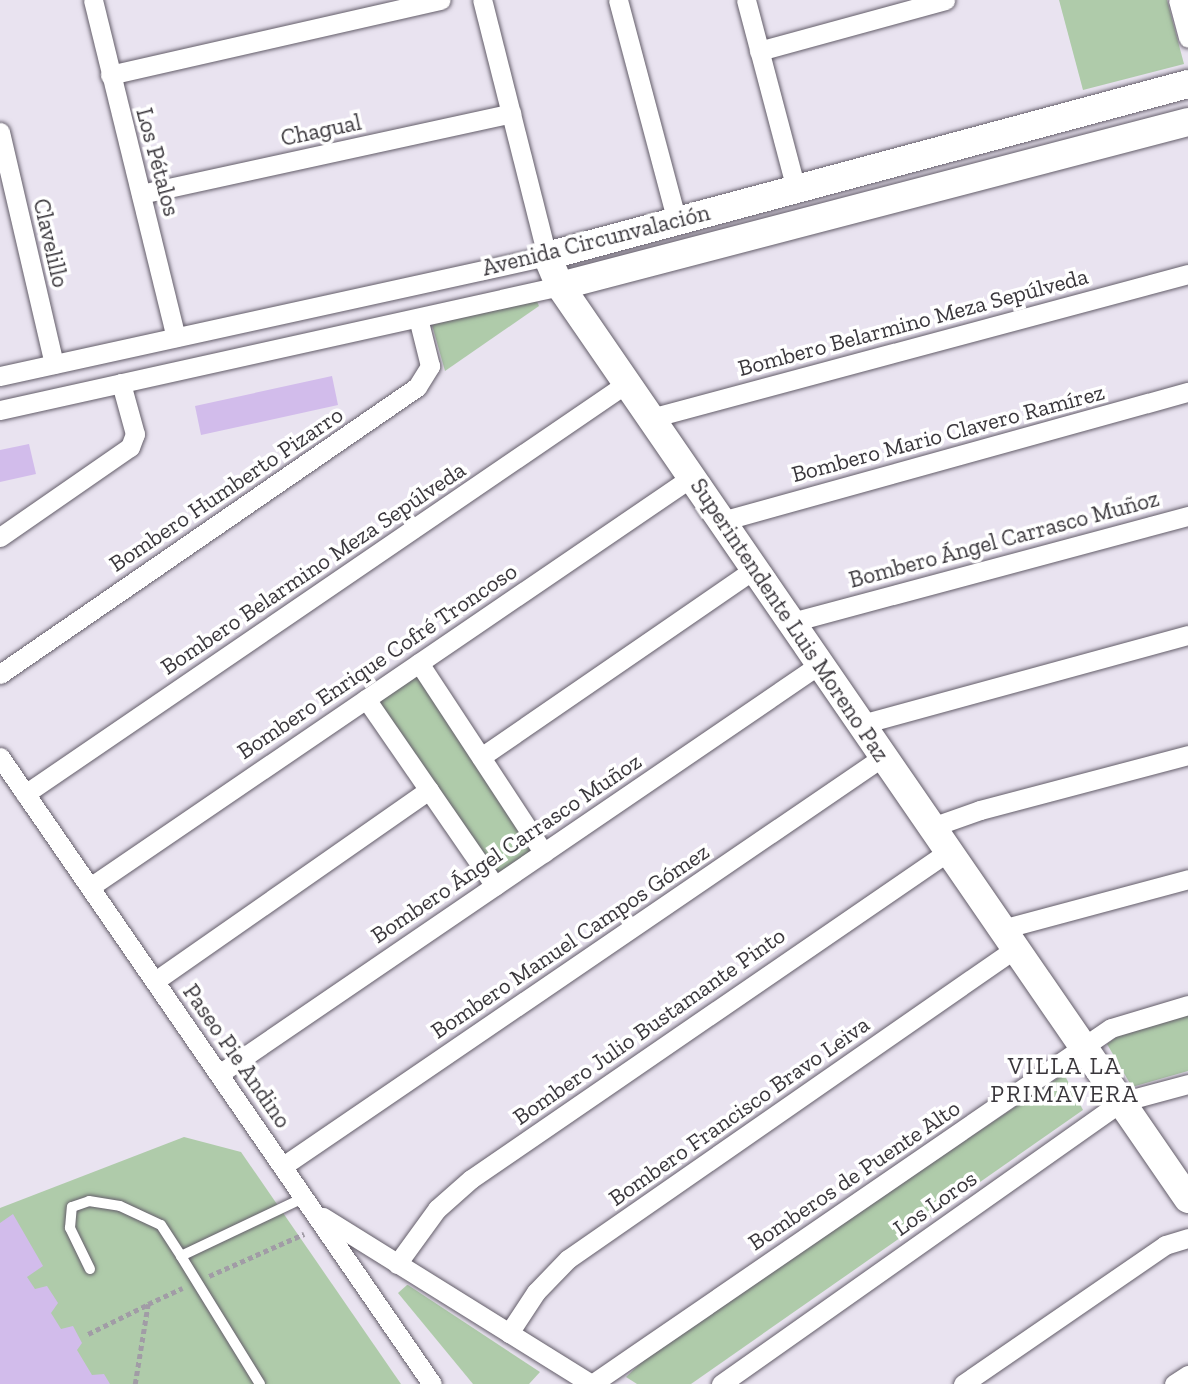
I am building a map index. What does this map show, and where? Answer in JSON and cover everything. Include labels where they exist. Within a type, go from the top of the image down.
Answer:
[{"type":"street","name":"Los Pétalos","points":[[93,0],[176,337]]},
{"type":"street","points":[[110,75],[441,0]]},
{"type":"street","name":"Superintendente Luis Moreno Paz","points":[[482,0],[547,256],[561,286],[1188,1199]]},
{"type":"street","points":[[618,0],[677,221]]},
{"type":"street","points":[[746,0],[796,189]]},
{"type":"street","points":[[759,51],[945,0]]},
{"type":"street","points":[[1178,0],[1188,38]]},
{"type":"street","name":"Avenida Circunvalación","points":[[0,376],[547,256],[1188,85]]},
{"type":"street","name":"Chagual","points":[[141,194],[511,113]]},
{"type":"street","name":"Avenida Circunvalación","points":[[0,410],[561,286],[1188,122]]},
{"type":"street","name":"Clavelillo","points":[[0,132],[54,364]]},
{"type":"street","name":"Bombero Belarmino Meza Sepúlveda","points":[[651,418],[1188,274]]},
{"type":"street","name":"Bombero Humberto Pizarro","points":[[0,674],[417,387],[430,366],[418,317]]},
{"type":"street","points":[[0,537],[130,447],[135,434],[121,383]]},
{"type":"street","name":"Bombero Belarmino Meza Sepúlveda","points":[[25,794],[627,383]]},
{"type":"street","name":"Bombero Mario Clavero Ramírez","points":[[722,521],[1188,392]]},
{"type":"street","name":"Bombero Enrique Cofré Troncoso","points":[[90,887],[692,477]]},
{"type":"street","name":"Bombero Ángel Carrasco Muñoz","points":[[792,622],[1188,516]]},
{"type":"street","points":[[481,757],[755,569]]},
{"type":"street","points":[[862,724],[1188,635]]},
{"type":"street","points":[[419,663],[544,853]]},
{"type":"street","name":"Bombero Ángel Carrasco Muñoz","points":[[219,1074],[820,664]]},
{"type":"street","points":[[366,699],[495,886]]},
{"type":"street","points":[[932,827],[980,810],[1188,755]]},
{"type":"street","name":"Bombero Manuel Campos Gómez","points":[[283,1166],[884,756]]},
{"type":"street","name":"Paseo Pie Andino","points":[[0,757],[432,1384]]},
{"type":"street","points":[[155,981],[429,790]]},
{"type":"street","name":"Bombero Julio Bustamante Pinto","points":[[397,1264],[437,1209],[471,1180],[949,850]]},
{"type":"street","name":"Bombero Francisco Bravo Leiva","points":[[509,1334],[536,1292],[568,1259],[1009,939],[1188,879]]},
{"type":"street","name":"Bomberos de Puente Alto","points":[[592,1384],[1119,1023],[1188,1005]]},
{"type":"street","name":"Los Loros","points":[[721,1384],[1121,1102],[1188,1084]]},
{"type":"street","points":[[310,1205],[397,1264],[592,1384]]},
{"type":"street","points":[[963,1384],[1166,1245],[1188,1238]]},
{"type":"street","points":[[1174,1384],[1188,1375]]},
{"type":"lane","points":[[90,1269],[70,1228],[72,1208],[89,1201],[120,1206],[161,1225],[260,1384]]},
{"type":"lane","points":[[181,1256],[310,1205]]},
{"type":"path","points":[[88,1334],[148,1304]]},
{"type":"green space","points":[[1059,0],[1167,0],[1184,64],[1083,90]]},
{"type":"green space","points":[[535,297],[539,306],[445,371],[432,325]]},
{"type":"green space","points":[[416,674],[534,851],[497,876],[376,700]]},
{"type":"green space","points":[[1188,1013],[1188,1071],[1132,1087],[1107,1044],[1129,1028]]},
{"type":"green space","points":[[1064,1074],[1083,1110],[691,1384],[637,1384],[626,1377],[659,1346]]},
{"type":"green space","points":[[184,1137],[241,1152],[401,1384],[0,1384],[0,1208]]},
{"type":"green space","points":[[407,1285],[540,1372],[529,1384],[473,1384],[398,1293]]},
{"type":"building","points":[[332,376],[338,405],[201,435],[195,406]]},
{"type":"building","points":[[29,444],[36,474],[0,482],[0,450]]},
{"type":"building","points":[[13,1214],[43,1266],[27,1277],[35,1289],[47,1286],[58,1303],[51,1313],[61,1329],[73,1326],[82,1343],[77,1350],[92,1375],[104,1374],[110,1384],[0,1384],[0,1223]]},
{"type":"district","name":"VILLA LA PRIMAVERA","points":[[1065,1080]]}]
